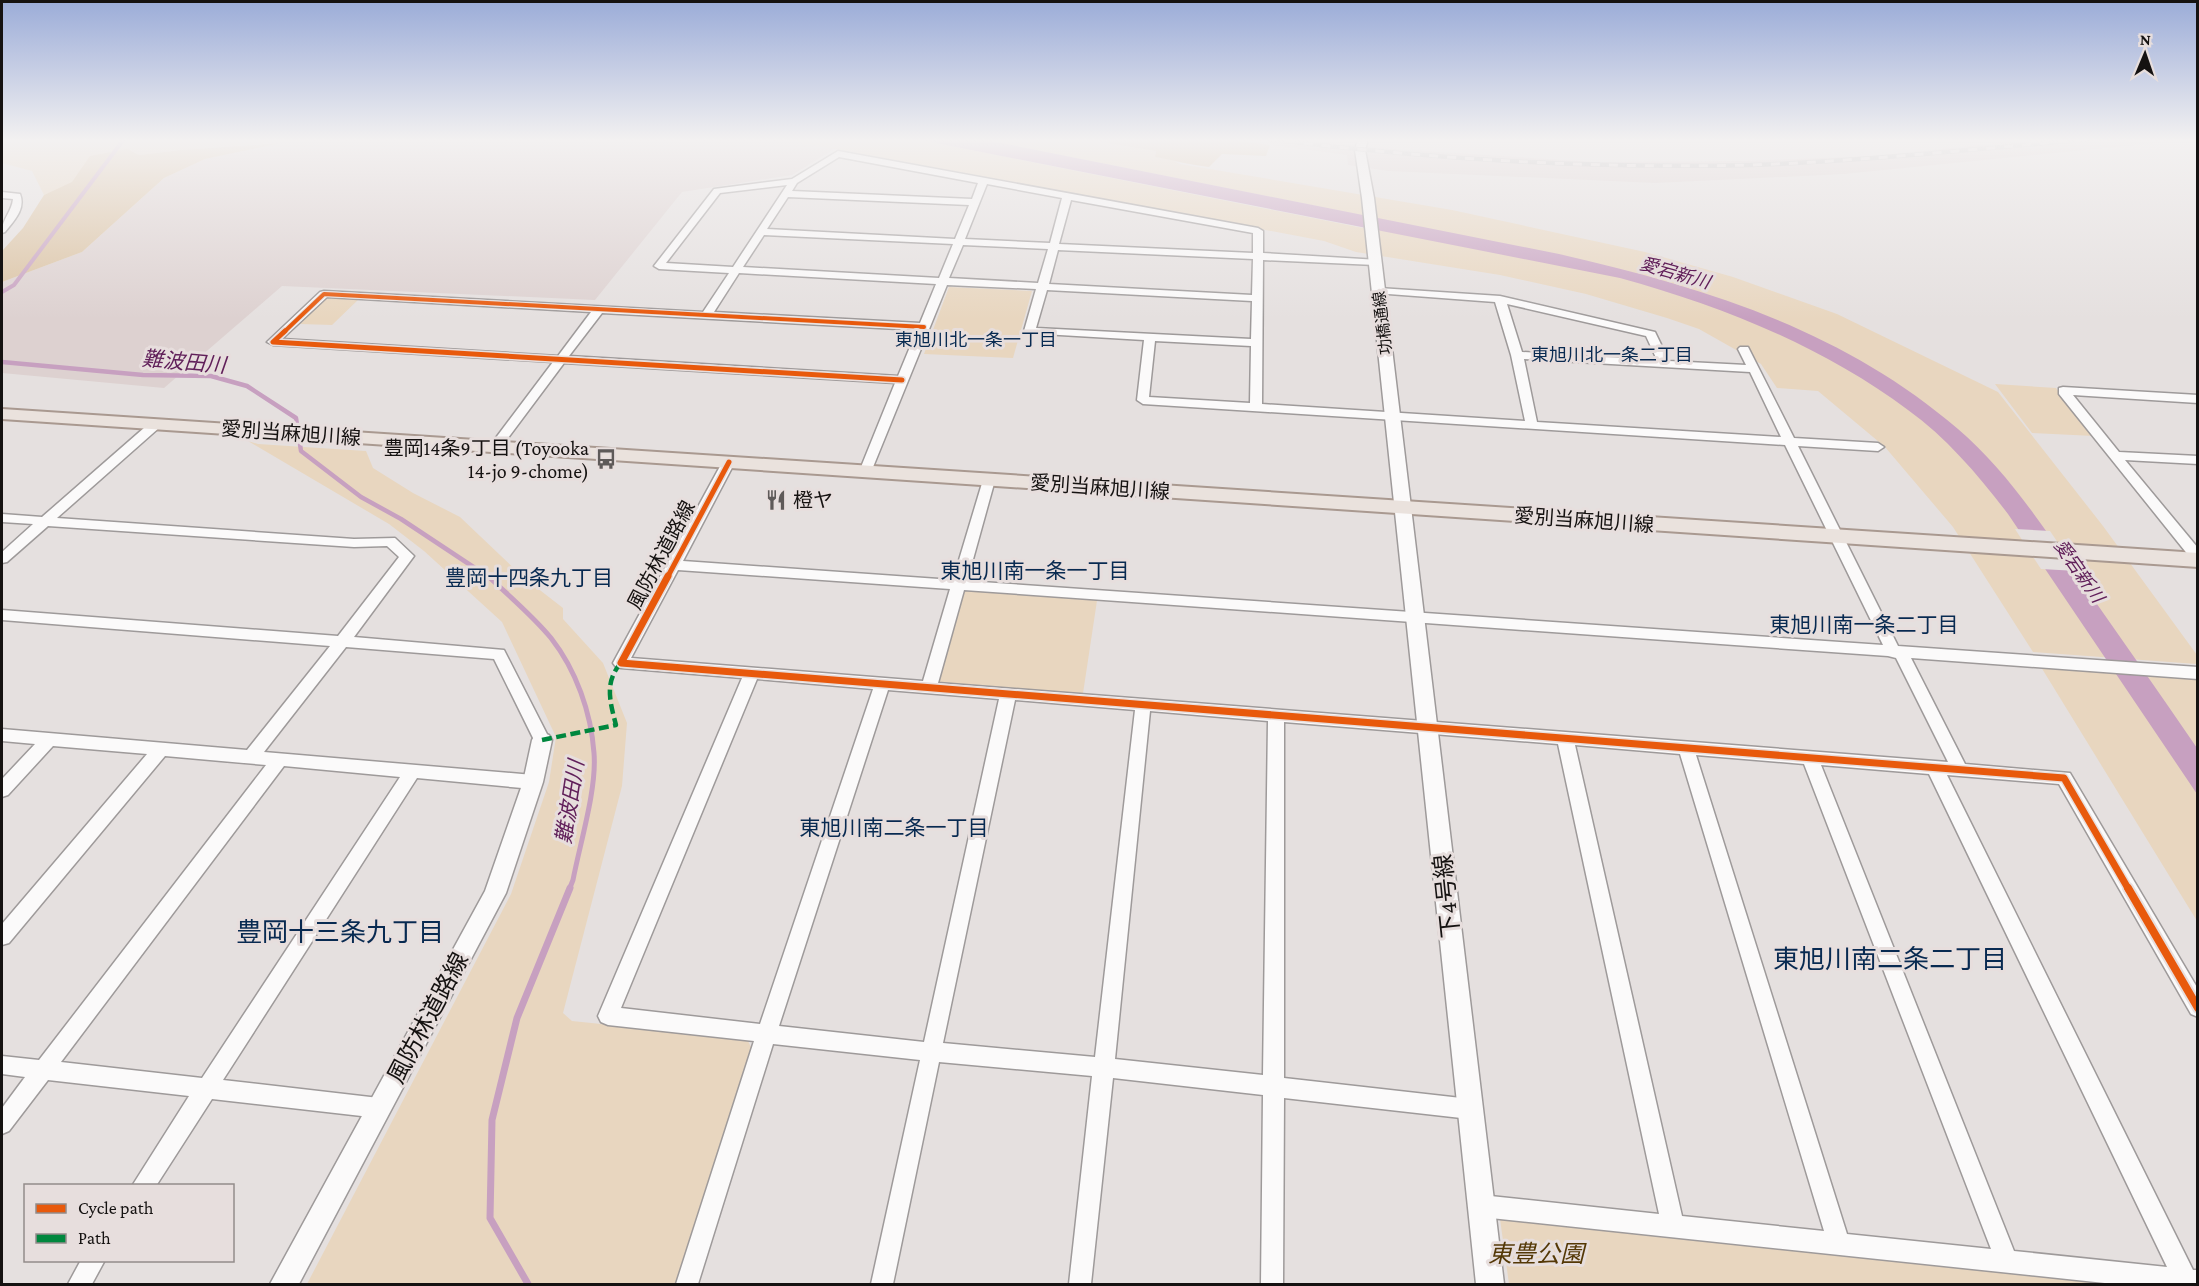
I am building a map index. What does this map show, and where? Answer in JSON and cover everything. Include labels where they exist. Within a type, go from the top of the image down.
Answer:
[{"type":"main road","name":"愛別当麻旭川線","points":[[2,414],[1835,537],[2198,559]]},
{"type":"street","points":[[2,230],[16,212],[18,199]]},
{"type":"street","points":[[711,199],[659,266],[1257,298]]},
{"type":"street","points":[[707,314],[782,199]]},
{"type":"street","points":[[904,199],[975,202]]},
{"type":"street","points":[[865,472],[976,199]]},
{"type":"street","points":[[1067,199],[1030,331],[1256,343]]},
{"type":"street","points":[[1089,199],[1258,231],[1256,407]]},
{"type":"street","name":"功橋通線","points":[[1368,199],[1404,507]]},
{"type":"street","points":[[760,231],[1375,262]]},
{"type":"street","points":[[1379,291],[1500,299],[1651,334],[1665,364]]},
{"type":"street","points":[[902,380],[273,342],[324,294],[924,327]]},
{"type":"street","points":[[1500,299],[1517,355],[1532,425]]},
{"type":"street","points":[[495,447],[599,309]]},
{"type":"street","points":[[1150,337],[1143,400],[1878,447]]},
{"type":"street","points":[[1744,349],[1835,537],[1960,770]]},
{"type":"street","points":[[1517,355],[1752,369]]},
{"type":"street","points":[[2198,399],[2063,391],[2198,559]]},
{"type":"street","points":[[2,559],[156,424]]},
{"type":"street","points":[[2113,455],[2198,460]]},
{"type":"street","name":"風防林道路線","points":[[729,462],[621,663],[752,674]]},
{"type":"street","points":[[929,688],[989,480]]},
{"type":"street","name":"下4号線","points":[[1404,507],[1490,1284]]},
{"type":"street","points":[[2,518],[354,543],[390,541],[406,556],[342,642],[250,757]]},
{"type":"street","points":[[674,565],[2195,673]]},
{"type":"street","points":[[2,615],[499,654],[542,740]]},
{"type":"street","points":[[1470,1108],[1104,1067],[932,1052],[608,1016],[752,674],[2064,778],[2198,1008]]},
{"type":"street","points":[[687,1284],[766,1034],[882,684]]},
{"type":"street","points":[[882,1284],[1008,694]]},
{"type":"street","points":[[1080,1284],[1143,705]]},
{"type":"street","points":[[1272,1284],[1276,716]]},
{"type":"street","points":[[2,735],[533,782]]},
{"type":"street","points":[[1565,738],[1673,1227]]},
{"type":"street","points":[[2,790],[49,739]]},
{"type":"street","name":"風防林道路線","points":[[284,1284],[495,893],[533,782],[542,740]]},
{"type":"street","points":[[1686,748],[1839,1244]]},
{"type":"street","points":[[2,937],[161,749]]},
{"type":"street","points":[[1810,758],[2007,1262]]},
{"type":"street","points":[[2,1124],[280,759]]},
{"type":"street","points":[[1935,768],[2192,1282]]},
{"type":"street","points":[[144,1184],[413,771]]},
{"type":"street","points":[[2,1065],[380,1108]]},
{"type":"street","points":[[1481,1206],[2192,1282]]},
{"type":"street","points":[[79,1284],[93,1262]]},
{"type":"shaded area","points":[[41,199],[141,199],[82,252],[2,282],[2,251],[23,228]]},
{"type":"shaded area","points":[[141,199],[676,199],[595,300],[282,286],[164,388],[2,373],[2,282],[82,252]]},
{"type":"shaded area","points":[[1220,199],[1283,199],[1559,254],[1613,267],[1666,281],[1770,317],[1868,365],[1914,394],[1958,429],[2008,480],[2197,748],[2197,794],[2008,514],[1974,472],[1936,433],[1875,387],[1806,347],[1696,301],[1620,278]]},
{"type":"green space","points":[[1101,199],[1217,199],[1363,228],[1361,215],[1281,199],[1387,199],[1452,210],[1645,252],[1733,277],[1837,314],[1998,392],[2103,526],[2197,655],[2197,664],[2033,652],[1953,527],[1885,447],[1818,391],[1777,388],[1761,364],[1699,329],[1586,294],[1500,275],[1356,252],[1324,241]]},
{"type":"green space","points":[[949,287],[1032,291],[1013,358],[924,354]]},
{"type":"green space","points":[[336,297],[360,298],[332,325],[300,324],[325,300]]},
{"type":"green space","points":[[1995,384],[2056,388],[2094,436],[2032,433]]},
{"type":"green space","points":[[248,441],[258,444],[366,451],[373,468],[413,493],[460,517],[523,577],[563,608],[563,619],[603,663],[627,723],[622,786],[563,1013],[572,1021],[747,1039],[752,1049],[675,1284],[307,1284],[511,894],[549,782],[556,737],[502,622],[424,551],[389,524]]},
{"type":"green space","points":[[959,584],[1098,594],[1082,700],[929,688]]},
{"type":"green space","points":[[2041,667],[2197,676],[2197,921]]},
{"type":"green space","name":"東豊公園","points":[[1500,1219],[2156,1284],[1509,1284]]},
{"type":"pier","points":[[2015,529],[2050,531],[2077,571],[2041,569]]},
{"type":"waterway","name":"難波田川","points":[[2,292],[14,285],[79,199]]},
{"type":"waterway","name":"難波田川","points":[[2,362],[143,375],[211,376],[247,386],[296,418],[301,451],[361,497],[401,519],[490,578]]},
{"type":"waterway","name":"難波田川","points":[[488,576],[529,614],[560,650],[581,692],[590,722],[594,753],[593,783],[584,833],[569,890]]},
{"type":"waterway","name":"難波田川","points":[[528,1284],[490,1218],[492,1120],[517,1018],[570,888]]},
{"type":"marked path","points":[[542,740],[616,725],[609,684],[621,663]]},
{"type":"cycle path","points":[[902,380],[273,342],[324,294],[924,327]]},
{"type":"cycle path","points":[[729,462],[621,663],[2064,778],[2198,1008]]},
{"type":"place","name":"豊岡14条9丁目 (Toyooka 14-jo 9-chome)","points":[[606,459]]},
{"type":"place","name":"橙ヤ","points":[[776,500]]},
{"type":"district","name":"東旭川北一条一丁目","points":[[976,340]]},
{"type":"district","name":"東旭川北一条二丁目","points":[[1612,355]]},
{"type":"district","name":"東旭川南一条一丁目","points":[[1035,571]]},
{"type":"district","name":"豊岡十四条九丁目","points":[[529,578]]},
{"type":"district","name":"東旭川南一条二丁目","points":[[1864,625]]},
{"type":"district","name":"東旭川南二条一丁目","points":[[894,828]]},
{"type":"district","name":"豊岡十三条九丁目","points":[[340,932]]},
{"type":"district","name":"東旭川南二条二丁目","points":[[1890,959]]},
{"type":"water label","name":"愛宕新川","points":[[1675,273]]},
{"type":"water label","name":"愛宕新川","points":[[2079,571]]}]
